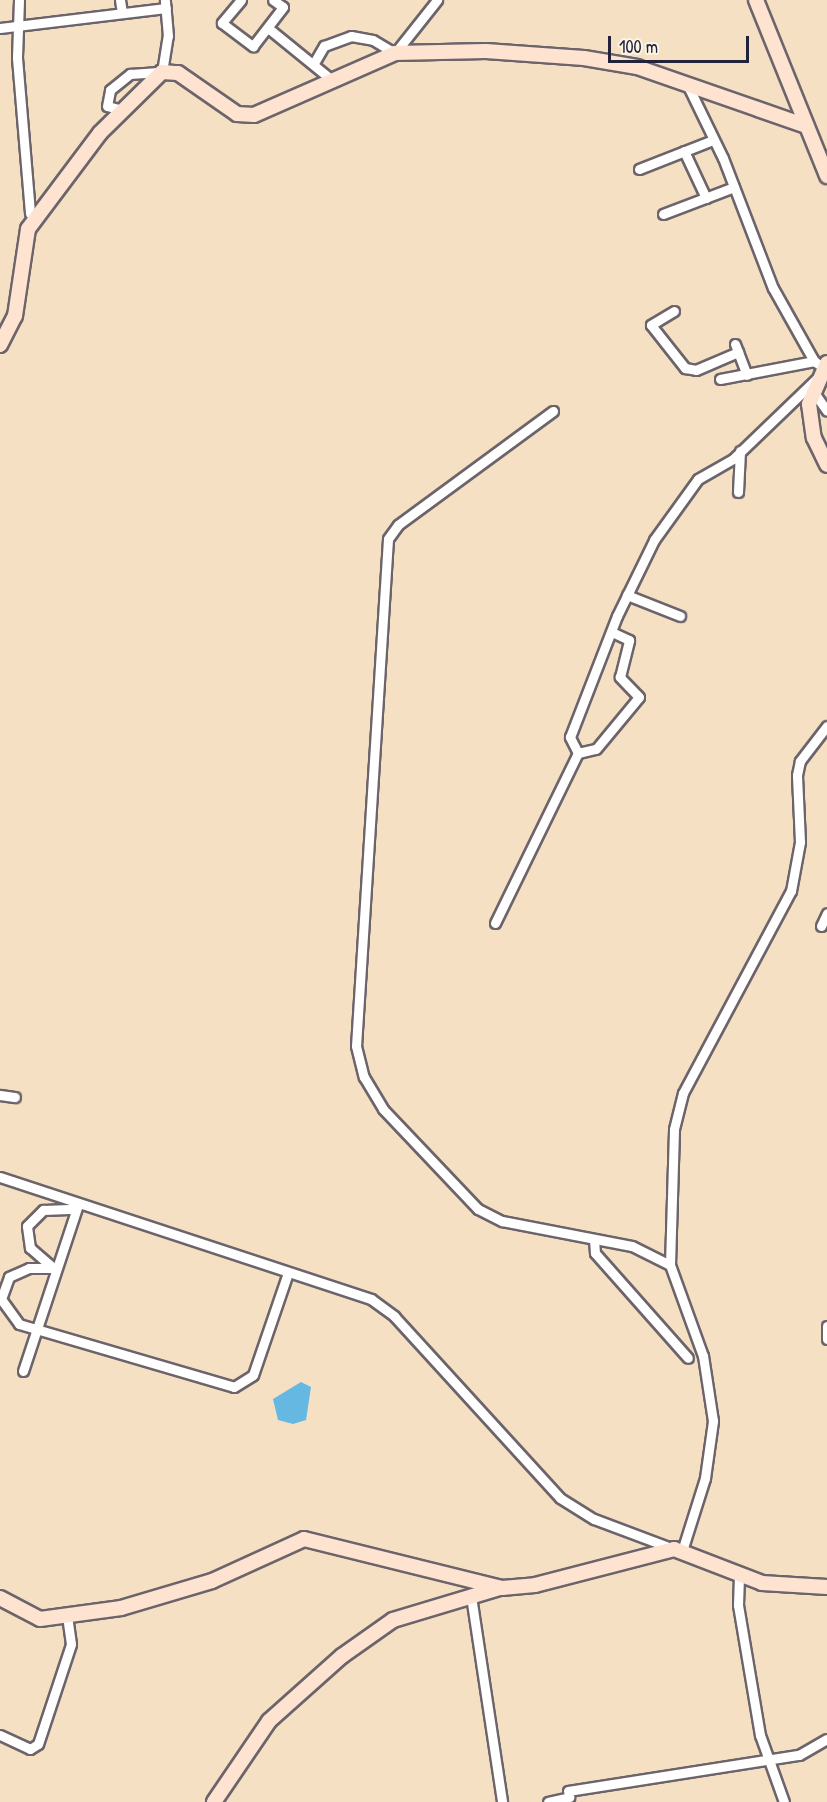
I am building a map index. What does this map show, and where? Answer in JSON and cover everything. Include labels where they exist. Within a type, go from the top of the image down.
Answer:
[{"type":"street","points":[[19,0],[21,26],[17,58],[30,213]]},
{"type":"street","points":[[120,0],[122,13]]},
{"type":"street","points":[[241,0],[222,23],[253,46],[283,7],[273,0]]},
{"type":"street","points":[[756,0],[827,176]]},
{"type":"street","points":[[395,53],[434,1]]},
{"type":"street","points":[[0,28],[122,13],[166,4],[162,72],[114,112],[28,228],[15,316],[0,345]]},
{"type":"street","points":[[268,28],[314,63],[332,80]]},
{"type":"street","points":[[314,63],[324,46],[351,36],[373,40],[395,53]]},
{"type":"street","points":[[114,112],[110,90],[130,74],[162,72],[178,74],[237,114],[254,115],[395,53],[486,51],[584,58],[687,84],[806,126]]},
{"type":"street","points":[[687,84],[734,187],[760,263],[819,372],[827,411]]},
{"type":"street","points":[[639,169],[713,140]]},
{"type":"street","points":[[684,151],[706,198]]},
{"type":"street","points":[[663,214],[734,187]]},
{"type":"street","points":[[674,311],[651,325],[685,368],[696,370],[736,348],[747,375]]},
{"type":"street","points":[[720,379],[747,375],[819,372]]},
{"type":"street","points":[[578,753],[570,737],[627,595],[681,498],[698,479],[740,451],[819,372]]},
{"type":"street","points":[[819,372],[813,438],[827,465]]},
{"type":"street","points":[[553,411],[398,525],[388,539],[356,1046],[364,1077],[383,1108],[478,1209],[502,1221],[647,1251],[670,1265]]},
{"type":"street","points":[[738,492],[740,451]]},
{"type":"street","points":[[627,595],[680,616]]},
{"type":"street","points":[[578,753],[596,749],[639,698],[621,677],[629,640],[612,633]]},
{"type":"street","points":[[678,1550],[705,1478],[713,1421],[703,1356],[670,1265],[670,1152],[683,1093],[790,891],[800,842],[796,775],[800,761],[827,726]]},
{"type":"street","points":[[495,922],[578,753]]},
{"type":"street","points":[[820,926],[827,913]]},
{"type":"street","points":[[0,1095],[15,1097]]},
{"type":"street","points":[[0,1177],[77,1207],[288,1273],[382,1307],[560,1498],[594,1520],[678,1550],[739,1576],[802,1589],[827,1587]]},
{"type":"street","points":[[23,1371],[77,1207]]},
{"type":"street","points":[[56,1268],[30,1248],[27,1226],[44,1209],[77,1207]]},
{"type":"street","points":[[594,1239],[595,1253],[688,1358]]},
{"type":"street","points":[[56,1268],[18,1272],[5,1284],[1,1299],[13,1318],[240,1387],[254,1375],[288,1273]]},
{"type":"street","points":[[827,1326],[827,1339]]},
{"type":"street","points":[[0,1598],[40,1619],[121,1608],[212,1581],[304,1539],[502,1588]]},
{"type":"street","points":[[214,1802],[292,1695],[393,1620],[502,1588],[535,1585],[678,1550]]},
{"type":"street","points":[[739,1576],[738,1605],[766,1761],[784,1802]]},
{"type":"street","points":[[471,1596],[502,1802]]},
{"type":"street","points":[[0,1735],[30,1749],[38,1744],[71,1644],[68,1615]]},
{"type":"street","points":[[548,1802],[568,1794],[799,1755],[827,1739]]},
{"type":"water","points":[[301,1382],[311,1387],[306,1420],[293,1424],[278,1420],[273,1399]]}]
